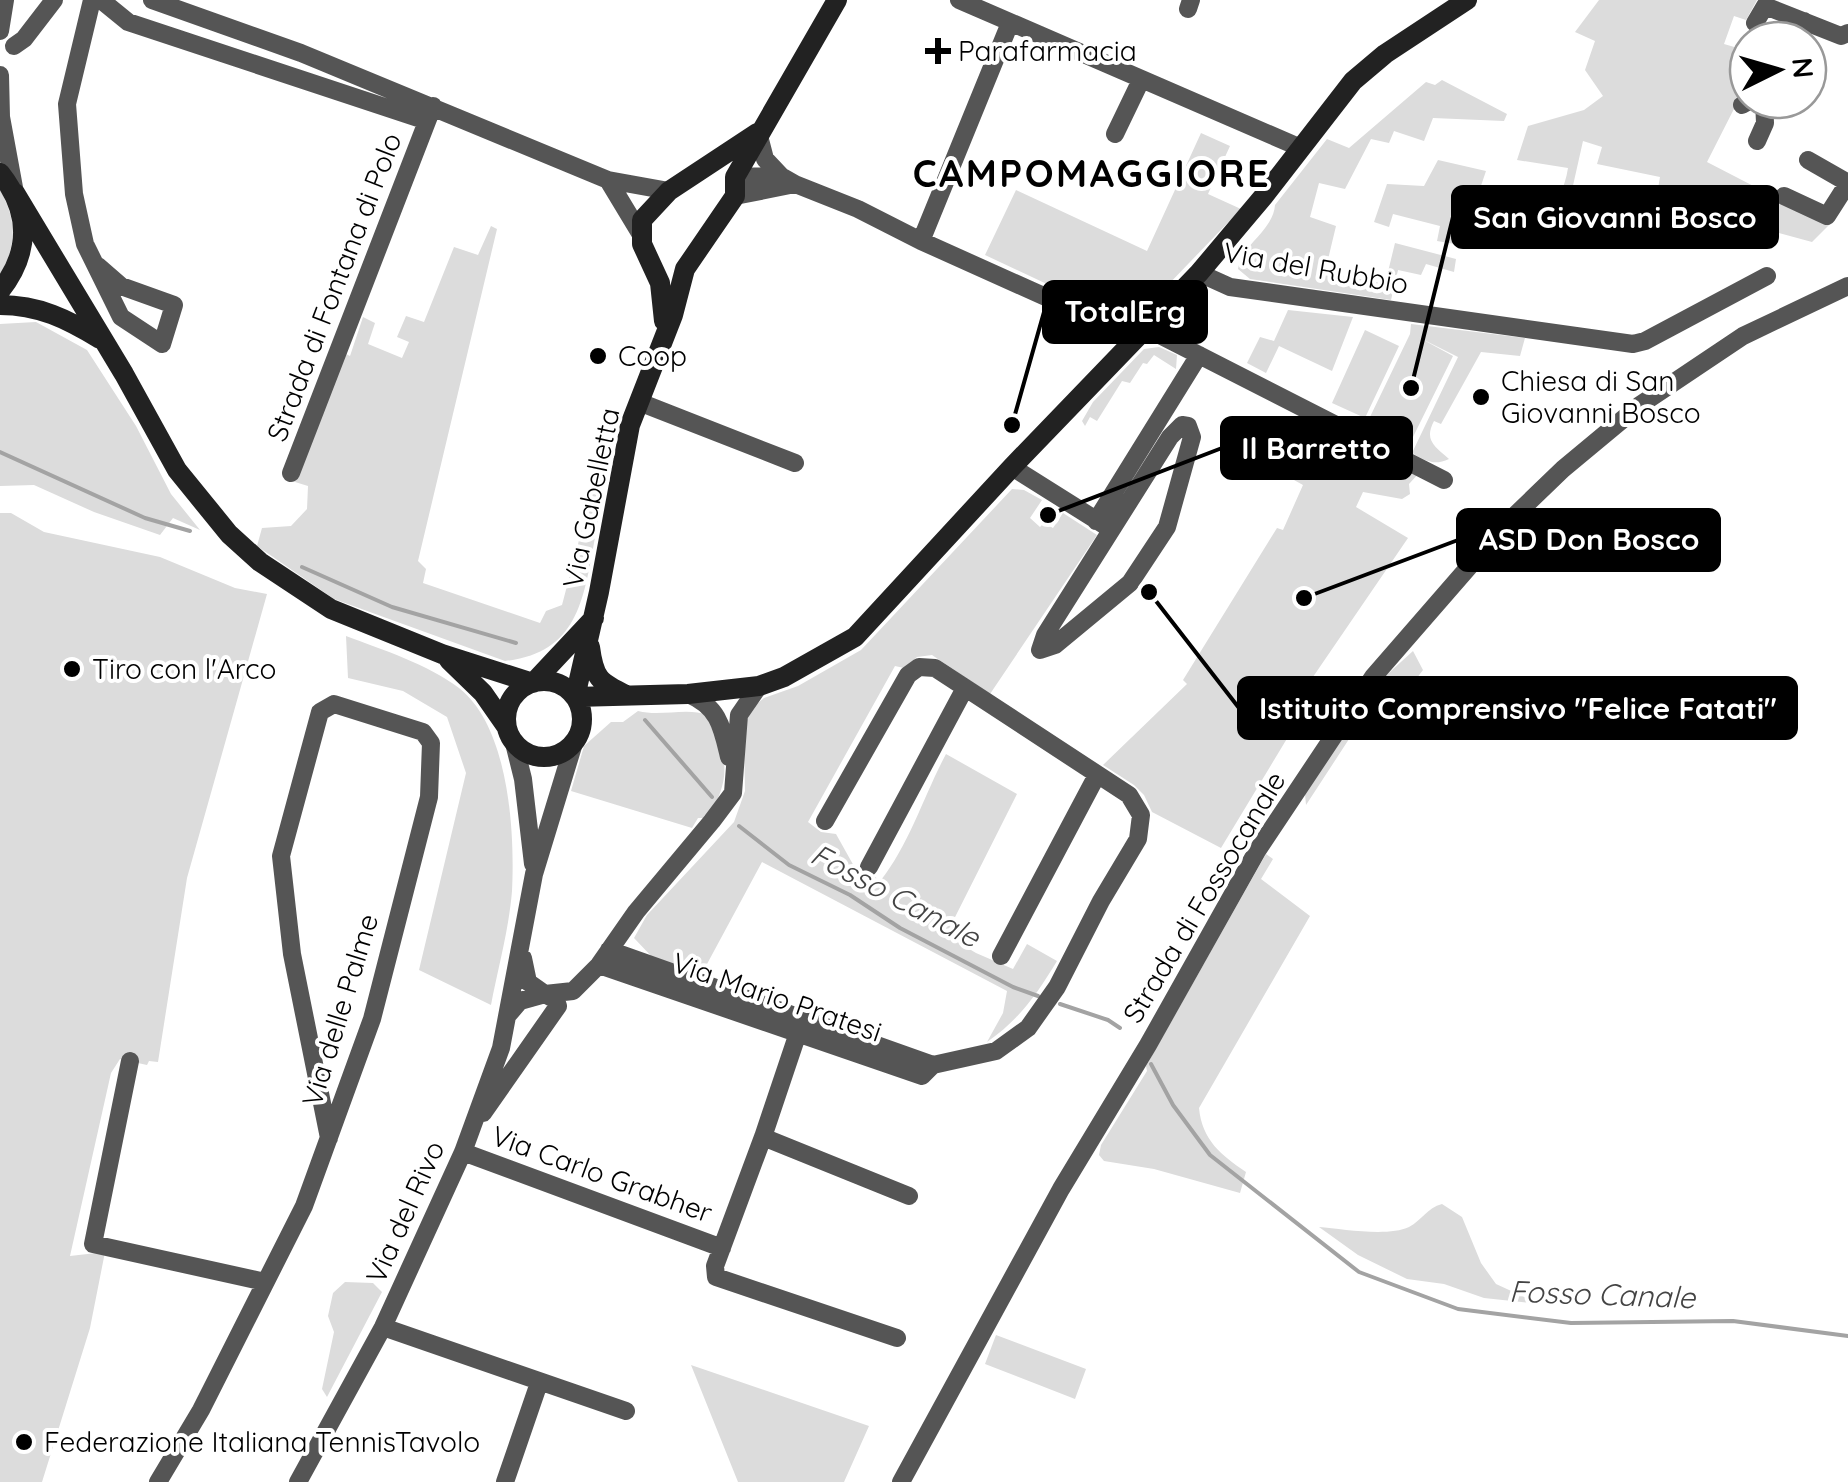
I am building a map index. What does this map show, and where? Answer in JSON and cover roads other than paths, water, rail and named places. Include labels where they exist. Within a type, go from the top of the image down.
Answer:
[{"type":"street","points":[[0,31],[6,0]]},
{"type":"street","points":[[14,46],[24,40],[54,0]]},
{"type":"street","points":[[92,0],[68,104],[74,194],[86,244],[121,317],[162,344],[174,305],[121,286],[98,266]]},
{"type":"street","name":"Strada di Fontana di Polo","points":[[101,0],[128,22],[430,114],[608,180],[669,191]]},
{"type":"street","name":"Strada di Fontana di Polo","points":[[152,0],[301,53],[430,114]]},
{"type":"street","name":"Via Gabelletta","points":[[574,697],[594,618],[630,425],[693,254],[735,187],[758,132],[837,0]]},
{"type":"street","points":[[959,0],[1302,148]]},
{"type":"street","points":[[574,697],[633,698],[760,686],[784,677],[855,637],[1012,466],[1198,273],[1367,67],[1467,0]]},
{"type":"street","points":[[1757,20],[1765,6],[1799,20]]},
{"type":"street","points":[[920,241],[1010,23]]},
{"type":"street","points":[[0,75],[1,117],[24,218],[24,244],[16,269],[0,291]]},
{"type":"street","points":[[1115,134],[1141,80]]},
{"type":"street","name":"Strada di Fontana di Polo","points":[[291,474],[430,114]]},
{"type":"street","points":[[1757,141],[1765,120]]},
{"type":"street","points":[[758,132],[766,159],[788,180],[858,209],[920,241],[1199,355],[1444,480]]},
{"type":"street","name":"Via Gabelletta","points":[[664,334],[662,293],[644,243],[642,220],[669,191],[758,132]]},
{"type":"street","points":[[1784,196],[1827,216],[1848,183],[1808,160]]},
{"type":"street","points":[[710,164],[720,166],[735,187],[788,180]]},
{"type":"street","points":[[0,172],[16,193],[177,470],[228,534],[273,571],[330,608],[442,654],[533,683],[556,683],[574,697],[582,715],[534,874],[521,948],[528,982],[556,1000],[554,1015],[472,1128]]},
{"type":"street","points":[[608,180],[644,243],[660,260],[674,262],[693,254]]},
{"type":"street","name":"Via del Rubbio","points":[[1198,273],[1230,287],[1633,344],[1767,276]]},
{"type":"street","name":"Strada di Fossocanale","points":[[901,1482],[1061,1189],[1257,852],[1373,677],[1507,523],[1563,469],[1640,405],[1743,336],[1848,286]]},
{"type":"street","points":[[0,305],[27,305],[64,318],[102,341]]},
{"type":"street","points":[[1096,520],[1199,355]]},
{"type":"street","points":[[639,402],[795,463]]},
{"type":"street","points":[[1188,426],[1192,437],[1168,526],[1130,583],[1056,645],[1040,650],[1045,635],[1112,531],[1176,428],[1188,426]]},
{"type":"street","points":[[1012,466],[1112,531]]},
{"type":"street","name":"Via Gabelletta","points":[[533,683],[594,618]]},
{"type":"street","points":[[589,641],[592,667],[602,684],[633,698]]},
{"type":"street","points":[[442,654],[483,693],[510,735],[524,779],[534,874]]},
{"type":"street","name":"Via Gabelletta","points":[[504,674],[531,671],[560,656]]},
{"type":"street","name":"Via Mario Pratesi","points":[[604,958],[922,1076],[933,1065],[996,1051],[1028,1028],[1057,987],[1141,828],[1136,803],[1086,764],[935,668],[919,667],[908,675],[824,821]]},
{"type":"street","points":[[510,735],[512,699],[533,683]]},
{"type":"street","points":[[508,1015],[520,1001],[574,991],[733,793],[739,715],[760,686]]},
{"type":"street","points":[[869,867],[965,688]]},
{"type":"street","points":[[688,694],[704,701],[717,716],[734,776]]},
{"type":"street","points":[[510,735],[537,757],[551,757],[604,711],[633,698]]},
{"type":"street","name":"Via delle Palme","points":[[158,1482],[200,1410],[304,1206],[372,1019],[429,797],[431,742],[422,732],[334,704],[320,712],[281,856],[292,954],[328,1138]]},
{"type":"street","points":[[1001,956],[1097,776]]},
{"type":"street","name":"Via del Rivo","points":[[298,1482],[383,1327],[464,1152],[501,1048],[521,948]]},
{"type":"street","name":"Via Carlo Grabher","points":[[798,1027],[763,1137],[714,1266],[716,1277],[897,1338]]},
{"type":"street","points":[[130,1061],[93,1244],[265,1282]]},
{"type":"street","points":[[763,1137],[909,1196]]},
{"type":"street","name":"Via Carlo Grabher","points":[[464,1152],[722,1248]]},
{"type":"street","points":[[383,1327],[626,1411]]},
{"type":"street","points":[[506,1482],[539,1382]]},
{"type":"waterway","name":"Fosso Canale","points":[[0,452],[145,518],[190,531]]},
{"type":"waterway","name":"Fosso Canale","points":[[302,567],[392,607],[516,643]]},
{"type":"waterway","name":"Fosso Canale","points":[[645,720],[712,797]]},
{"type":"waterway","name":"Fosso Canale","points":[[739,826],[789,865],[850,895],[900,928],[1038,996]]},
{"type":"waterway","name":"Fosso Canale","points":[[1060,1004],[1120,1028]]},
{"type":"waterway","name":"Fosso Canale","points":[[1151,1064],[1173,1105],[1210,1155],[1359,1272],[1458,1309],[1571,1323],[1733,1321],[1848,1336]]},
{"type":"place","name":"Parafarmacia","points":[[938,51]]},
{"type":"place","name":"Coop","points":[[598,356]]},
{"type":"place","name":"San Giovanni Bosco","points":[[1411,388]]},
{"type":"place","name":"Chiesa di San Giovanni Bosco","points":[[1481,397]]},
{"type":"place","name":"TotalErg","points":[[1012,425]]},
{"type":"place","name":"Il Barretto","points":[[1048,515]]},
{"type":"place","name":"Istituito Comprensivo \"Felice Fatati\"","points":[[1149,592]]},
{"type":"place","name":"ASD Don Bosco","points":[[1304,598]]},
{"type":"place","name":"Tiro con l'Arco","points":[[72,669]]},
{"type":"place","name":"Federazione Italiana TennisTavolo","points":[[24,1442]]},
{"type":"district","name":"CAMPOMAGGIORE","points":[[1092,174]]}]
